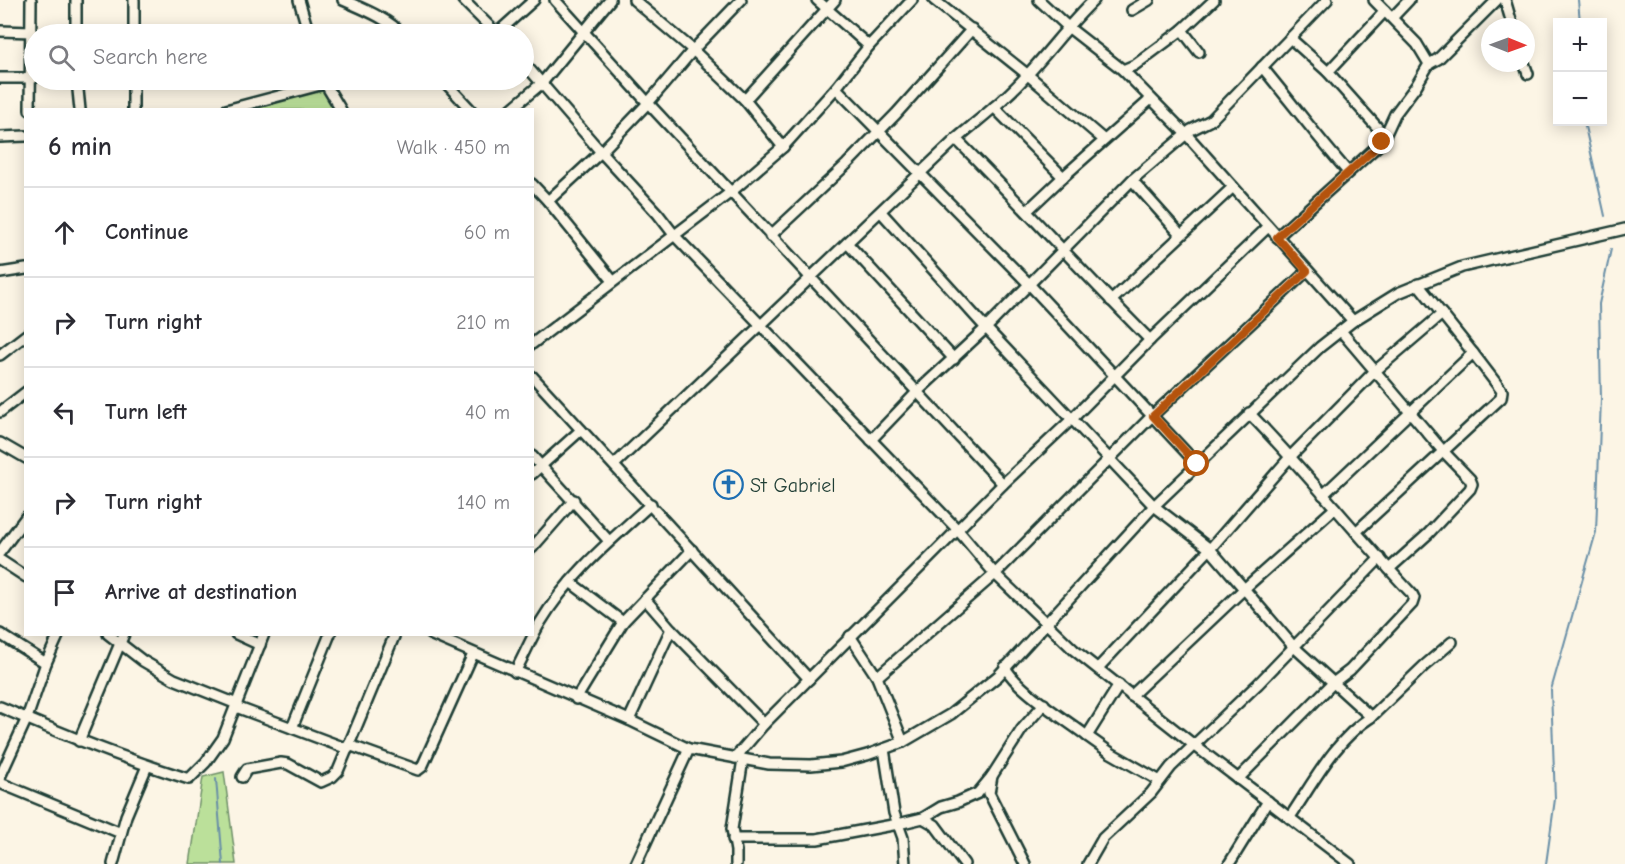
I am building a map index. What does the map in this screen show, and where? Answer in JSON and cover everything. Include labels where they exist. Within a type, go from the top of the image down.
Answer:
[{"type":"street","points":[[31,0],[32,24]]},
{"type":"street","points":[[76,0],[76,24]]},
{"type":"street","points":[[134,24],[135,0]]},
{"type":"street","points":[[343,0],[389,24]]},
{"type":"street","points":[[463,0],[487,24]]},
{"type":"street","points":[[508,24],[534,0]]},
{"type":"street","points":[[555,0],[770,236],[1003,484]]},
{"type":"street","points":[[534,90],[610,0]]},
{"type":"street","points":[[634,0],[693,50],[746,100],[783,147]]},
{"type":"street","points":[[817,0],[869,46]]},
{"type":"street","points":[[746,100],[835,0]]},
{"type":"street","points":[[534,342],[613,280],[675,236],[783,147],[836,88],[869,46],[912,0]]},
{"type":"street","points":[[934,0],[1028,75],[1104,140]]},
{"type":"street","points":[[1039,0],[1068,27],[1124,70],[1186,134],[1353,321]]},
{"type":"street","points":[[614,465],[956,139],[1028,75],[1094,0]]},
{"type":"street","points":[[1132,10],[1149,0]]},
{"type":"street","points":[[1124,70],[1135,65],[1182,30],[1203,4],[1214,0]]},
{"type":"street","points":[[871,440],[918,391],[986,328],[1132,180],[1186,134],[1211,120],[1327,0]]},
{"type":"street","points":[[1374,0],[1417,44],[1429,64]]},
{"type":"street","points":[[1328,72],[1388,15],[1409,0]]},
{"type":"street","points":[[1277,237],[1382,142],[1395,114],[1429,64],[1438,59],[1497,0]]},
{"type":"street","points":[[1505,0],[1510,18]]},
{"type":"street","points":[[302,1],[307,24]]},
{"type":"street","points":[[548,201],[648,104],[734,2]]},
{"type":"street","points":[[770,236],[847,164],[972,30]]},
{"type":"street","points":[[1182,30],[1198,52]]},
{"type":"street","points":[[0,31],[24,32]]},
{"type":"street","points":[[1290,38],[1328,72],[1385,136]]},
{"type":"street","points":[[1262,67],[1348,172]]},
{"type":"street","points":[[534,74],[675,236],[957,529],[995,574],[1074,650],[1350,864]]},
{"type":"street","points":[[0,78],[24,78]]},
{"type":"street","points":[[836,88],[1029,284],[1197,464]]},
{"type":"street","points":[[30,108],[32,90]]},
{"type":"street","points":[[78,90],[81,108]]},
{"type":"street","points":[[133,90],[133,108]]},
{"type":"street","points":[[233,108],[295,90]]},
{"type":"street","points":[[328,90],[340,108]]},
{"type":"street","points":[[452,90],[469,108]]},
{"type":"street","points":[[512,108],[534,90]]},
{"type":"street","points":[[1027,211],[1151,99]]},
{"type":"street","points":[[994,107],[1063,177]]},
{"type":"street","points":[[0,137],[24,136]]},
{"type":"street","points":[[956,139],[1150,340]]},
{"type":"street","points":[[1132,180],[1181,236]]},
{"type":"street","points":[[534,186],[613,280]]},
{"type":"street","points":[[1111,301],[1233,187]]},
{"type":"street","points":[[881,212],[986,328],[1154,506],[1210,549],[1293,646],[1371,717]]},
{"type":"street","points":[[736,864],[732,829],[739,758],[764,724],[957,529],[1268,227]]},
{"type":"street","points":[[434,636],[629,720],[689,749],[769,764],[811,765],[841,762],[884,749],[903,742],[951,714],[1005,667],[1154,506],[1249,413],[1320,347],[1353,321],[1398,293],[1462,267],[1625,229]]},
{"type":"street","points":[[847,243],[954,359]]},
{"type":"street","points":[[0,273],[24,269]]},
{"type":"street","points":[[877,677],[995,574],[1153,416],[1307,271]]},
{"type":"street","points":[[1356,532],[1501,398],[1502,391],[1418,284]]},
{"type":"street","points":[[1098,668],[1210,549],[1291,456],[1374,372],[1442,314]]},
{"type":"street","points":[[1341,331],[1472,484],[1470,489],[1428,534],[1389,569]]},
{"type":"street","points":[[0,354],[24,336]]},
{"type":"street","points":[[1323,495],[1473,353]]},
{"type":"street","points":[[534,378],[808,679]]},
{"type":"street","points":[[0,412],[24,394]]},
{"type":"street","points":[[1238,779],[1333,683],[1350,670],[1412,604],[1414,598],[1291,456],[1249,413]]},
{"type":"street","points":[[534,472],[581,430]]},
{"type":"street","points":[[0,443],[24,457]]},
{"type":"street","points":[[534,458],[609,541]]},
{"type":"street","points":[[534,546],[574,500]]},
{"type":"street","points":[[536,620],[609,541],[651,504]]},
{"type":"street","points":[[1131,696],[1244,589],[1335,508]]},
{"type":"street","points":[[0,552],[24,520]]},
{"type":"street","points":[[576,699],[623,622],[692,550]]},
{"type":"street","points":[[1088,864],[1103,838],[1151,793],[1194,745],[1258,684],[1380,558]]},
{"type":"street","points":[[0,560],[24,576]]},
{"type":"street","points":[[570,582],[623,622]]},
{"type":"street","points":[[645,599],[671,629],[764,724]]},
{"type":"street","points":[[629,720],[671,629]]},
{"type":"street","points":[[0,634],[46,663]]},
{"type":"street","points":[[0,777],[27,718],[58,636]]},
{"type":"street","points":[[240,636],[260,645]]},
{"type":"street","points":[[0,706],[79,741],[189,779],[206,762],[223,738],[263,636]]},
{"type":"street","points":[[292,728],[329,636]]},
{"type":"street","points":[[242,777],[247,769],[281,763],[288,764],[321,782],[336,775],[394,636]]},
{"type":"street","points":[[515,672],[530,636]]},
{"type":"street","points":[[850,636],[877,677],[903,742]]},
{"type":"street","points":[[79,741],[122,639],[143,661],[174,679],[292,728],[418,770],[422,767],[472,654]]},
{"type":"street","points":[[1290,817],[1342,743],[1452,642]]},
{"type":"street","points":[[1005,667],[1009,675],[1087,736],[1111,753],[1160,781]]},
{"type":"street","points":[[1087,736],[1119,686]]},
{"type":"street","points":[[734,838],[817,839],[923,818],[941,807],[978,793],[992,776],[1022,729],[1044,704]]},
{"type":"street","points":[[636,864],[689,749]]},
{"type":"street","points":[[884,749],[894,813],[903,838],[905,864]]},
{"type":"street","points":[[113,864],[121,833],[147,766]]},
{"type":"street","points":[[992,776],[989,794],[1025,864]]},
{"type":"street","points":[[0,783],[121,833]]},
{"type":"street","points":[[1229,864],[1268,801]]},
{"type":"street","points":[[923,818],[935,825],[964,864]]},
{"type":"green space","points":[[300,90],[327,90],[338,108],[233,108]]},
{"type":"green space","points":[[224,772],[236,864],[190,864],[203,777]]},
{"type":"waterway","points":[[1578,0],[1580,18]]},
{"type":"waterway","points":[[1585,126],[1605,216]]},
{"type":"waterway","points":[[1546,864],[1555,799],[1551,690],[1596,532],[1601,398],[1599,304],[1611,249]]},
{"type":"waterway","points":[[216,779],[223,864]]},
{"type":"place","name":"St Gabriel","points":[[729,485]]},
{"type":"route","points":[[1197,464],[1153,416],[1307,271],[1277,237],[1382,142]]}]
